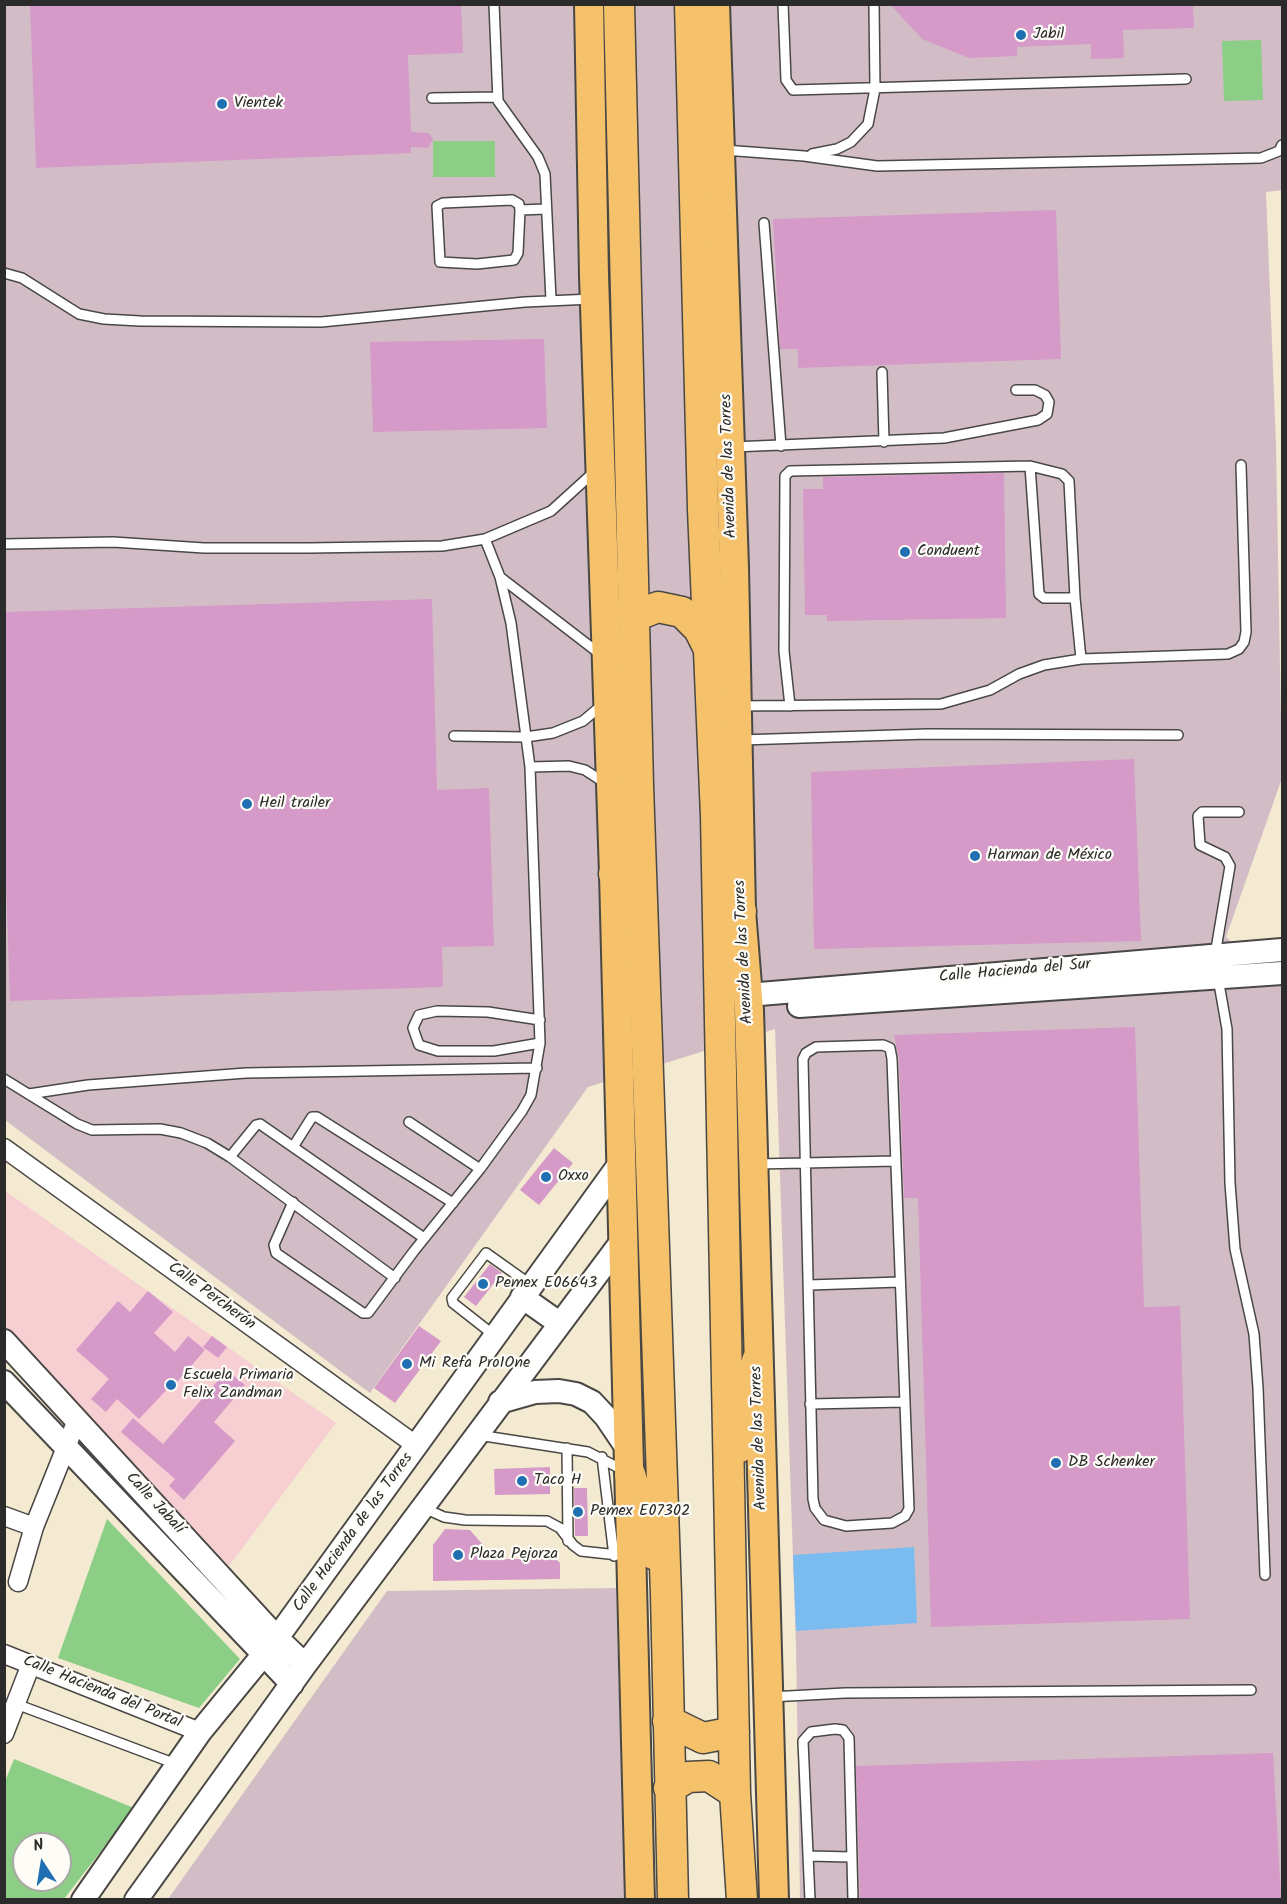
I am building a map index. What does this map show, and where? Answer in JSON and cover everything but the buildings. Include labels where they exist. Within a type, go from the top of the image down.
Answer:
[{"type":"highway","points":[[597,4],[622,219]]},
{"type":"highway","points":[[614,874],[625,787],[635,616],[622,219],[619,4]]},
{"type":"highway","name":"Avenida de las Torres","points":[[690,4],[695,170],[713,374],[710,651],[716,816],[735,1793],[742,1897]]},
{"type":"highway","points":[[695,170],[703,106],[704,4]]},
{"type":"highway","points":[[635,616],[658,608],[682,612],[699,629],[710,651]]},
{"type":"highway","points":[[625,787],[666,1595],[673,1899]]},
{"type":"highway","points":[[716,816],[741,911]]},
{"type":"highway","points":[[729,1502],[757,1361]]},
{"type":"highway","points":[[620,1461],[666,1595]]},
{"type":"highway","points":[[668,1721],[703,1738],[734,1732]]},
{"type":"highway","points":[[669,1788],[688,1777],[709,1776],[735,1793]]},
{"type":"main road","points":[[589,4],[594,298],[608,699],[625,787]]},
{"type":"main road","name":"Avenida de las Torres","points":[[715,4],[718,150],[713,374],[730,447],[739,740],[741,911],[749,1002],[751,1164],[774,1899]]},
{"type":"main road","points":[[614,874],[622,1241],[620,1461],[640,1899]]},
{"type":"street","name":"Calle Hacienda del Sur","points":[[749,1002],[1281,962]]},
{"type":"street","name":"Calle Percherón","points":[[4,1148],[417,1446]]},
{"type":"street","name":"Calle Hacienda de las Torres","points":[[85,1898],[200,1732],[277,1638],[621,1162]]},
{"type":"street","points":[[136,1899],[305,1665],[622,1241]]},
{"type":"street","points":[[527,1291],[560,1323]]},
{"type":"street","name":"Calle Jabalí","points":[[4,1341],[277,1638],[305,1665]]},
{"type":"street","name":"Calle Jabalí","points":[[4,1382],[292,1684]]},
{"type":"street","points":[[500,1402],[535,1392],[559,1391],[576,1394],[592,1402],[606,1417],[620,1461]]},
{"type":"street","points":[[18,1582],[34,1527],[77,1420]]},
{"type":"street","points":[[4,1516],[34,1527]]},
{"type":"street","name":"Calle Hacienda del Portal","points":[[4,1654],[200,1732]]},
{"type":"street","points":[[4,1734],[31,1664]]},
{"type":"lane","points":[[494,4],[497,97],[543,166],[551,300]]},
{"type":"lane","points":[[783,4],[788,86],[793,90],[1186,79]]},
{"type":"lane","points":[[804,156],[837,149],[860,134],[871,115],[875,89],[874,4]]},
{"type":"lane","points":[[432,98],[497,97]]},
{"type":"lane","points":[[718,150],[804,156],[877,166],[1261,158],[1278,151],[1282,146]]},
{"type":"lane","points":[[512,200],[519,204],[520,210],[518,253],[514,260],[477,264],[440,262],[436,209],[440,204],[512,200]]},
{"type":"lane","points":[[520,210],[546,209]]},
{"type":"lane","points":[[764,224],[781,446]]},
{"type":"lane","points":[[4,273],[22,278],[79,314],[104,319],[141,321],[321,322],[594,298]]},
{"type":"lane","points":[[882,372],[884,442]]},
{"type":"lane","points":[[730,447],[884,442],[969,435],[1038,420],[1047,414],[1048,402],[1045,395],[1035,390],[1016,390]]},
{"type":"lane","points":[[737,706],[941,704],[990,690],[1019,674],[1044,665],[1081,659],[1228,654],[1239,650],[1245,642],[1246,632],[1241,465]]},
{"type":"lane","points":[[4,544],[113,542],[204,548],[442,546],[485,539],[551,511],[600,466]]},
{"type":"lane","points":[[790,706],[784,651],[785,476],[790,471],[1030,466],[1062,474],[1069,481],[1075,598],[1081,659]]},
{"type":"lane","points":[[1030,466],[1040,594],[1044,598],[1075,598]]},
{"type":"lane","points":[[293,1202],[274,1245],[276,1253],[363,1313],[368,1313],[424,1238],[480,1169],[531,1095],[540,1043],[540,1020],[530,767],[511,624],[500,577],[485,539]]},
{"type":"lane","points":[[500,577],[607,659]]},
{"type":"lane","points":[[454,736],[526,737],[568,728],[590,716],[608,699]]},
{"type":"lane","points":[[739,740],[927,735],[1178,735]]},
{"type":"lane","points":[[530,767],[569,766],[625,787]]},
{"type":"lane","points":[[1239,812],[1202,812],[1198,816],[1200,845],[1225,857],[1230,866],[1216,966],[1227,1029],[1230,1183],[1235,1250],[1254,1334],[1265,1575]]},
{"type":"lane","points":[[540,1020],[488,1012],[437,1011],[419,1015],[413,1028],[419,1045],[438,1051],[494,1052],[540,1043]]},
{"type":"lane","points":[[883,1045],[890,1048],[909,1509],[905,1516],[892,1523],[846,1526],[824,1520],[815,1508],[810,1404],[808,1163],[803,1071],[806,1053],[816,1047],[883,1045]]},
{"type":"lane","points":[[29,1094],[132,1081],[246,1073],[537,1068]]},
{"type":"lane","points":[[4,1079],[92,1130],[160,1129],[181,1133],[207,1143],[293,1202],[395,1278]]},
{"type":"lane","points":[[293,1147],[312,1117],[317,1117],[453,1203]]},
{"type":"lane","points":[[410,1122],[480,1169]]},
{"type":"lane","points":[[230,1157],[256,1125],[260,1124],[424,1238]]},
{"type":"lane","points":[[751,1164],[894,1161]]},
{"type":"lane","points":[[495,1336],[453,1304],[452,1298],[486,1253],[527,1291]]},
{"type":"lane","points":[[809,1286],[900,1282]]},
{"type":"lane","points":[[810,1404],[904,1402]]},
{"type":"lane","points":[[476,1435],[567,1448],[620,1461]]},
{"type":"lane","points":[[567,1448],[568,1541]]},
{"type":"lane","points":[[422,1507],[444,1517],[465,1520],[547,1521],[560,1528],[568,1541],[581,1551],[623,1556]]},
{"type":"lane","points":[[767,1697],[845,1693],[1251,1690]]},
{"type":"lane","points":[[16,1704],[178,1765]]},
{"type":"lane","points":[[810,1899],[803,1741],[811,1732],[835,1729],[843,1730],[849,1738],[852,1899]]},
{"type":"lane","points":[[809,1856],[851,1857]]},
{"type":"shaded area","points":[[5,5],[1282,5],[1282,190],[1266,192],[1276,444],[1282,778],[1226,937],[1282,984],[1282,1899],[800,1899],[796,1646],[775,1029],[588,1087],[370,1393],[5,1120]]},
{"type":"shaded area","name":"Escuela Primaria Felix Zandman","points":[[5,1191],[336,1423],[229,1566],[5,1325]]},
{"type":"shaded area","points":[[616,1588],[625,1899],[168,1899],[387,1591]]},
{"type":"green space","points":[[1261,40],[1263,100],[1224,101],[1222,41]]},
{"type":"green space","points":[[433,141],[495,141],[495,177],[433,177]]},
{"type":"green space","points":[[107,1519],[240,1659],[199,1708],[58,1658]]},
{"type":"green space","points":[[14,1759],[134,1808],[72,1889],[72,1832],[12,1832],[12,1892],[69,1892],[64,1899],[5,1899],[4,1784]]},
{"type":"water","points":[[914,1547],[917,1623],[796,1631],[793,1555]]},
{"type":"place","name":"Jabil","points":[[1021,35]]},
{"type":"place","name":"Vientek","points":[[222,104]]},
{"type":"place","name":"Conduent","points":[[905,552]]},
{"type":"place","name":"Heil trailer","points":[[247,804]]},
{"type":"place","name":"Harman de México","points":[[975,856]]},
{"type":"place","name":"Oxxo","points":[[546,1177]]},
{"type":"place","name":"Pemex E06643","points":[[483,1284]]},
{"type":"place","name":"Mi Refa Pro1One","points":[[407,1364]]},
{"type":"place","name":"Escuela Primaria Felix Zandman","points":[[171,1385]]},
{"type":"place","name":"DB Schenker","points":[[1056,1463]]},
{"type":"place","name":"Taco H","points":[[522,1481]]},
{"type":"place","name":"Pemex E07302","points":[[578,1512]]},
{"type":"place","name":"Plaza Pejorza","points":[[458,1555]]}]
